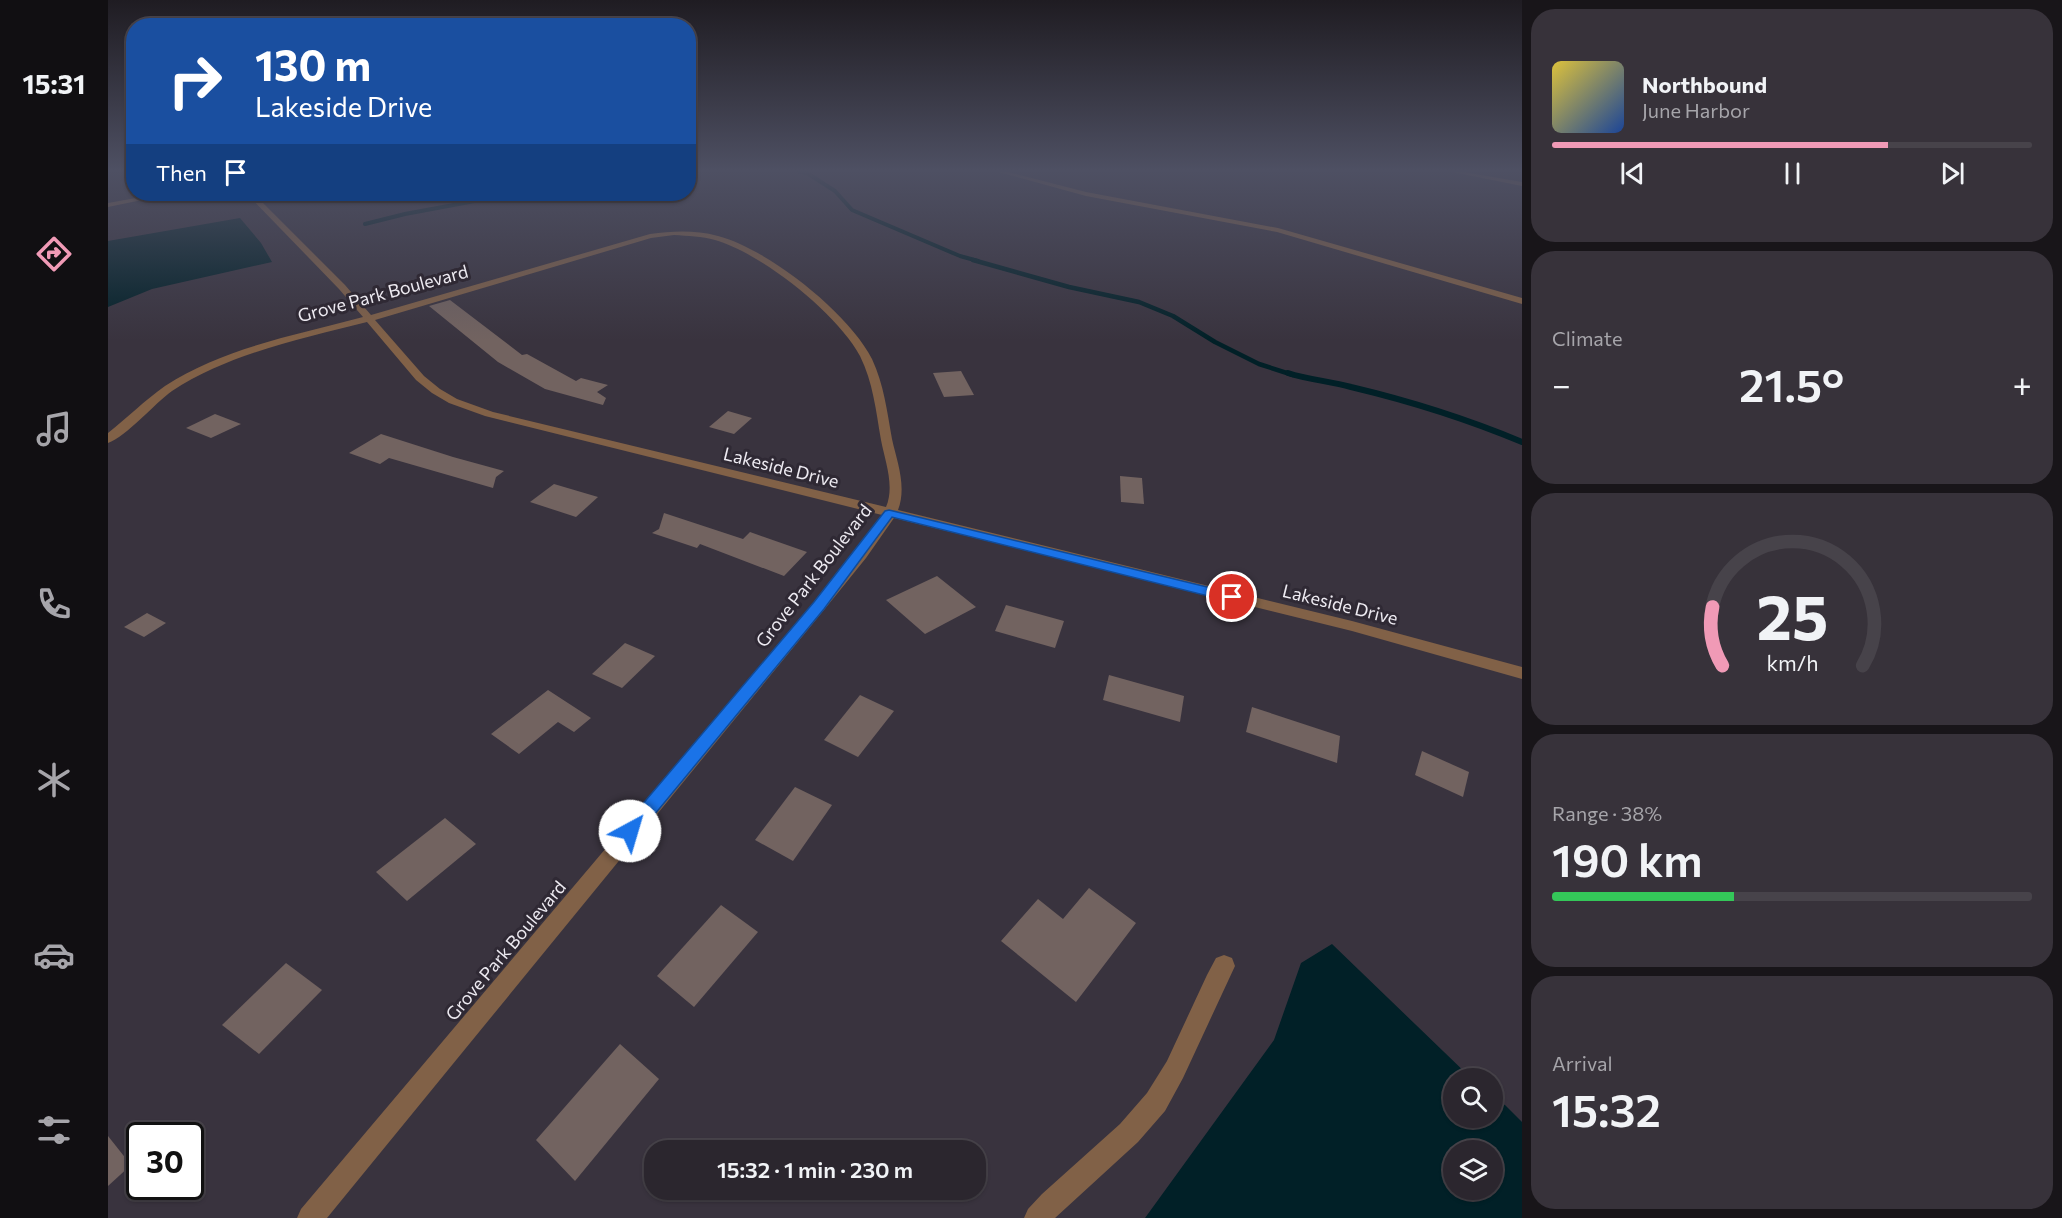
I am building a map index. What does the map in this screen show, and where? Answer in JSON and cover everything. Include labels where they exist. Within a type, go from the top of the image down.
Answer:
[{"type":"street","name":"Lakeside Drive","points":[[284,228],[342,287],[420,378],[453,401],[480,411],[507,420],[1363,629],[1522,673]]},
{"type":"street","points":[[1266,228],[1522,301]]},
{"type":"street","name":"Grove Park Boulevard","points":[[108,439],[168,389],[197,371],[246,352],[369,319],[657,235],[691,232],[735,243],[760,256],[831,313],[848,329],[858,345],[871,369],[880,396],[895,485],[894,503],[889,513],[819,606],[310,1218]]},
{"type":"street","points":[[1037,1218],[1140,1124],[1173,1076],[1209,990],[1224,966]]},
{"type":"water","points":[[184,228],[248,228],[261,243],[272,262],[152,289],[108,307],[108,241]]},
{"type":"water","points":[[1332,944],[1461,1068],[1443,1068],[1443,1128],[1503,1128],[1503,1104],[1522,1122],[1522,1218],[1145,1218],[1274,1040],[1301,963]]},
{"type":"building","points":[[450,300],[522,355],[527,354],[576,381],[581,378],[608,385],[597,392],[606,398],[603,405],[545,389],[498,362],[429,306]]},
{"type":"building","points":[[961,371],[974,395],[944,397],[933,373]]},
{"type":"building","points":[[728,411],[752,418],[734,434],[709,427]]},
{"type":"building","points":[[215,414],[241,424],[211,438],[186,428]]},
{"type":"building","points":[[381,434],[504,471],[496,477],[493,488],[389,458],[380,464],[349,453]]},
{"type":"building","points":[[1120,476],[1142,478],[1144,504],[1121,502]]},
{"type":"building","points":[[554,484],[598,497],[576,517],[530,502]]},
{"type":"building","points":[[664,513],[743,539],[750,532],[807,552],[784,576],[700,544],[697,548],[652,533],[659,529]]},
{"type":"building","points":[[937,576],[976,607],[925,634],[886,600]]},
{"type":"building","points":[[1006,605],[1064,621],[1055,648],[995,631]]},
{"type":"building","points":[[147,613],[166,623],[144,637],[124,627]]},
{"type":"building","points":[[625,643],[655,656],[622,688],[592,674]]},
{"type":"building","points":[[1109,675],[1184,696],[1180,722],[1103,700]]},
{"type":"building","points":[[548,690],[591,718],[574,732],[558,722],[519,754],[491,734]]},
{"type":"building","points":[[860,695],[894,711],[858,757],[824,740]]},
{"type":"building","points":[[1252,707],[1340,736],[1337,763],[1246,732]]},
{"type":"building","points":[[1422,751],[1469,772],[1463,797],[1415,775]]},
{"type":"building","points":[[795,787],[832,805],[793,861],[755,840]]},
{"type":"building","points":[[445,818],[476,844],[407,901],[376,872]]},
{"type":"building","points":[[1089,888],[1136,923],[1076,1002],[1001,941],[1038,899],[1063,919]]},
{"type":"building","points":[[721,905],[758,932],[694,1007],[657,976]]},
{"type":"building","points":[[286,963],[322,990],[259,1054],[222,1025]]},
{"type":"building","points":[[620,1044],[659,1079],[575,1181],[536,1140]]},
{"type":"building","points":[[108,1136],[126,1159],[126,1170],[108,1186]]},
{"type":"waterway","points":[[894,228],[960,256],[978,261]]},
{"type":"waterway","points":[[973,260],[1069,287],[1139,302],[1173,316],[1215,342],[1259,364],[1293,375]]},
{"type":"waterway","points":[[1288,373],[1417,404],[1522,442]]},
{"type":"route","points":[[630,831],[819,606],[889,513],[1232,597]]}]
